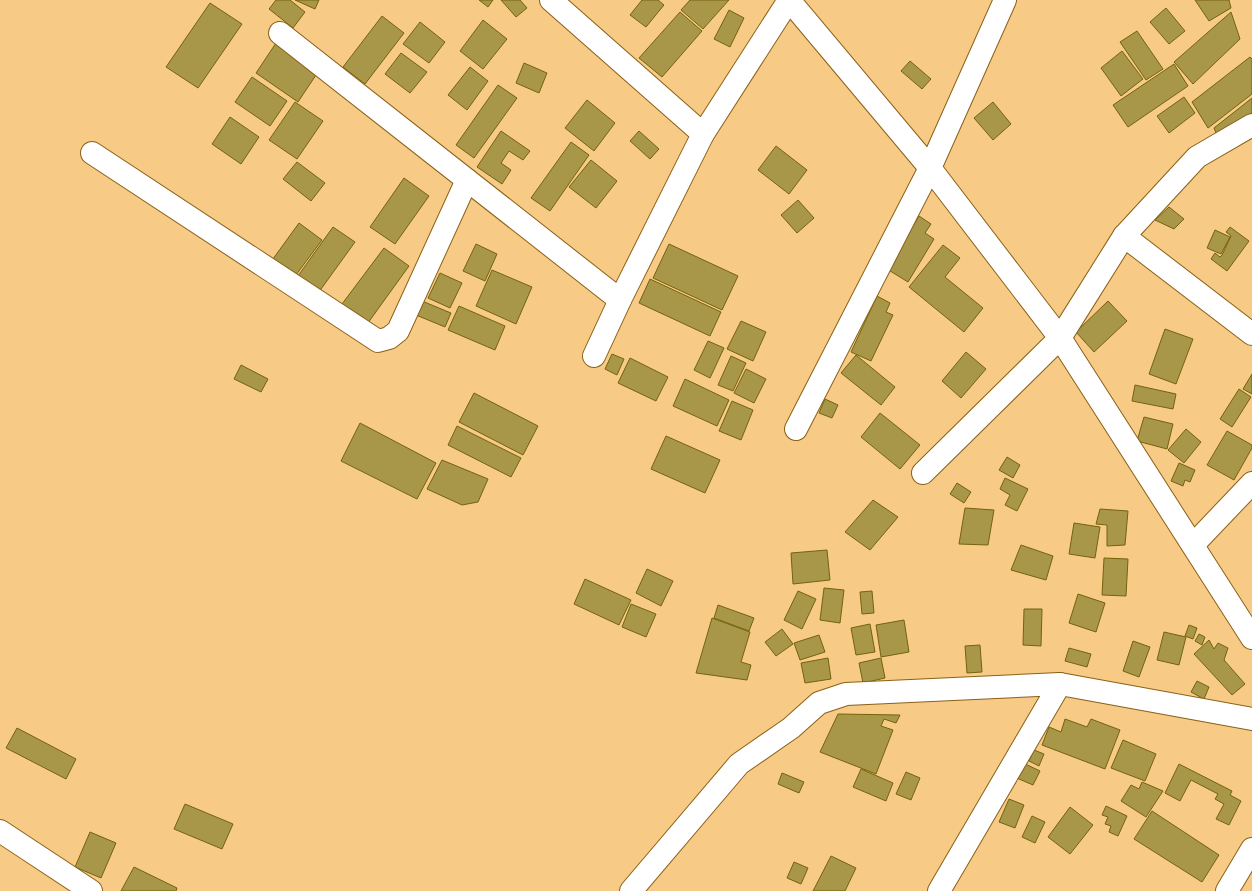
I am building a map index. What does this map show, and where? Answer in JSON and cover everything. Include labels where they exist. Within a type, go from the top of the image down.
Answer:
[{"type":"street","points":[[551,0],[703,134]]},
{"type":"street","points":[[594,356],[620,300],[703,134],[789,0],[930,168],[1060,338],[1194,545],[1252,638]]},
{"type":"street","points":[[796,429],[930,168],[1005,0]]},
{"type":"street","points":[[280,33],[620,300]]},
{"type":"street","points":[[923,473],[1060,338],[1124,236],[1197,157],[1252,125]]},
{"type":"street","points":[[92,153],[378,341],[389,338],[398,331],[467,180]]},
{"type":"street","points":[[1124,236],[1252,334]]},
{"type":"street","points":[[1194,545],[1252,483]]},
{"type":"street","points":[[631,891],[739,764],[791,728],[819,703],[846,694],[1060,684],[1252,719]]},
{"type":"street","points":[[940,891],[1060,684]]},
{"type":"street","points":[[0,831],[91,891]]},
{"type":"street","points":[[1227,891],[1252,849]]},
{"type":"building","points":[[276,0],[290,0],[305,12],[293,28],[269,9]]},
{"type":"building","points":[[295,0],[319,0],[315,9]]},
{"type":"building","points":[[479,0],[493,0],[488,7]]},
{"type":"building","points":[[501,0],[520,0],[527,8],[516,17]]},
{"type":"building","points":[[642,0],[658,0],[664,5],[646,27],[630,15]]},
{"type":"building","points":[[690,0],[729,0],[703,29],[681,10]]},
{"type":"building","points":[[1195,0],[1229,0],[1231,8],[1209,21]]},
{"type":"building","points":[[210,3],[242,24],[198,88],[166,67]]},
{"type":"building","points":[[1166,8],[1185,31],[1169,44],[1150,22]]},
{"type":"building","points":[[729,10],[744,18],[730,47],[714,39]]},
{"type":"building","points":[[680,12],[702,31],[662,77],[639,58]]},
{"type":"building","points":[[1231,12],[1240,39],[1193,84],[1174,62]]},
{"type":"building","points":[[382,16],[404,33],[365,84],[343,67]]},
{"type":"building","points":[[483,20],[507,39],[483,69],[460,51]]},
{"type":"building","points":[[420,22],[445,42],[429,63],[403,44]]},
{"type":"building","points":[[1137,31],[1163,69],[1146,80],[1120,42]]},
{"type":"building","points":[[276,43],[318,72],[298,102],[256,73]]},
{"type":"building","points":[[1122,51],[1143,79],[1121,96],[1101,68]]},
{"type":"building","points":[[401,53],[427,72],[410,93],[385,74]]},
{"type":"building","points":[[1250,57],[1252,59],[1252,94],[1208,128],[1192,102]]},
{"type":"building","points":[[910,61],[931,79],[922,89],[901,71]]},
{"type":"building","points":[[524,63],[547,73],[539,93],[516,83]]},
{"type":"building","points":[[1174,64],[1188,86],[1128,127],[1113,105]]},
{"type":"building","points":[[470,67],[488,81],[467,110],[448,95]]},
{"type":"building","points":[[252,77],[287,101],[270,126],[235,102]]},
{"type":"building","points":[[498,85],[517,98],[474,158],[456,145]]},
{"type":"building","points":[[1184,97],[1195,113],[1169,133],[1157,116]]},
{"type":"building","points":[[1252,98],[1252,115],[1218,138],[1214,128]]},
{"type":"building","points":[[587,100],[615,123],[594,151],[565,128]]},
{"type":"building","points":[[295,102],[323,121],[297,159],[269,140]]},
{"type":"building","points":[[993,102],[1011,124],[993,140],[974,118]]},
{"type":"building","points":[[230,117],[259,137],[241,164],[212,144]]},
{"type":"building","points":[[501,131],[530,151],[523,160],[509,151],[501,163],[511,170],[502,184],[477,167]]},
{"type":"building","points":[[639,131],[659,149],[650,159],[630,141]]},
{"type":"building","points":[[571,142],[589,155],[550,211],[531,198]]},
{"type":"building","points":[[776,146],[807,170],[789,194],[758,170]]},
{"type":"building","points":[[591,160],[617,181],[596,208],[569,187]]},
{"type":"building","points":[[297,162],[325,183],[311,201],[283,179]]},
{"type":"building","points":[[404,178],[429,196],[395,244],[370,227]]},
{"type":"building","points":[[798,200],[814,218],[797,233],[781,215]]},
{"type":"building","points":[[1169,207],[1184,219],[1174,229],[1155,220]]},
{"type":"building","points":[[919,216],[931,224],[925,233],[934,239],[908,282],[887,269]]},
{"type":"building","points":[[299,223],[322,240],[293,279],[270,263]]},
{"type":"building","points":[[333,227],[355,242],[316,296],[295,280]]},
{"type":"building","points":[[1230,227],[1249,241],[1227,271],[1211,259],[1215,253],[1220,257],[1222,255],[1231,236],[1226,232]]},
{"type":"building","points":[[1215,230],[1230,237],[1221,254],[1207,248]]},
{"type":"building","points":[[476,244],[497,254],[485,281],[463,271]]},
{"type":"building","points":[[669,244],[738,276],[722,310],[653,278]]},
{"type":"building","points":[[943,245],[960,258],[945,277],[983,308],[964,332],[909,287]]},
{"type":"building","points":[[384,248],[409,266],[365,327],[339,308]]},
{"type":"building","points":[[492,270],[532,287],[516,324],[476,306]]},
{"type":"building","points":[[440,273],[462,283],[450,308],[428,298]]},
{"type":"building","points":[[650,279],[721,312],[710,336],[639,303]]},
{"type":"building","points":[[877,296],[890,303],[886,312],[893,315],[871,361],[851,352]]},
{"type":"building","points":[[422,301],[451,313],[445,327],[416,315]]},
{"type":"building","points":[[1108,301],[1127,321],[1094,352],[1076,332]]},
{"type":"building","points":[[459,306],[505,326],[495,350],[448,330]]},
{"type":"building","points":[[741,321],[766,332],[753,361],[727,349]]},
{"type":"building","points":[[1165,329],[1193,339],[1176,384],[1149,374]]},
{"type":"building","points":[[708,341],[724,348],[710,378],[694,370]]},
{"type":"building","points":[[966,352],[986,369],[961,398],[942,381]]},
{"type":"building","points":[[612,354],[624,359],[617,375],[605,369]]},
{"type":"building","points":[[856,355],[895,387],[881,405],[841,373]]},
{"type":"building","points":[[731,356],[746,363],[733,391],[718,385]]},
{"type":"building","points":[[630,358],[668,377],[656,401],[618,383]]},
{"type":"building","points":[[241,365],[268,379],[261,392],[234,379]]},
{"type":"building","points":[[746,369],[766,379],[754,403],[734,393]]},
{"type":"building","points":[[1252,374],[1252,394],[1243,389]]},
{"type":"building","points":[[685,379],[729,400],[717,426],[673,406]]},
{"type":"building","points":[[1135,385],[1176,394],[1173,409],[1132,401]]},
{"type":"building","points":[[1239,389],[1251,397],[1232,427],[1220,419]]},
{"type":"building","points":[[474,393],[538,426],[523,455],[459,422]]},
{"type":"building","points":[[825,399],[838,405],[832,418],[819,413]]},
{"type":"building","points":[[732,401],[753,410],[741,440],[719,431]]},
{"type":"building","points":[[880,413],[920,445],[900,469],[861,437]]},
{"type":"building","points":[[1144,417],[1173,424],[1167,449],[1137,441]]},
{"type":"building","points":[[360,423],[436,463],[417,499],[341,461]]},
{"type":"building","points":[[457,426],[521,458],[511,477],[448,445]]},
{"type":"building","points":[[1186,429],[1201,442],[1184,463],[1168,450]]},
{"type":"building","points":[[1227,431],[1252,445],[1252,448],[1234,480],[1207,465]]},
{"type":"building","points":[[666,436],[720,460],[705,493],[651,469]]},
{"type":"building","points":[[1007,457],[1020,465],[1013,478],[999,470]]},
{"type":"building","points":[[442,460],[488,479],[478,502],[462,505],[427,489]]},
{"type":"building","points":[[1179,463],[1195,470],[1190,482],[1185,480],[1183,486],[1171,481]]},
{"type":"building","points":[[1005,478],[1028,489],[1017,511],[1005,505],[1010,495],[1000,489]]},
{"type":"building","points":[[957,483],[971,492],[964,503],[950,494]]},
{"type":"building","points":[[873,500],[898,517],[870,550],[845,532]]},
{"type":"building","points":[[965,508],[994,510],[988,545],[959,544]]},
{"type":"building","points":[[1100,509],[1128,511],[1125,545],[1107,546],[1107,525],[1096,524]]},
{"type":"building","points":[[1074,523],[1100,527],[1095,558],[1069,554]]},
{"type":"building","points":[[1021,545],[1053,556],[1046,580],[1011,570]]},
{"type":"building","points":[[827,550],[830,580],[793,584],[791,553]]},
{"type":"building","points":[[1104,558],[1128,559],[1126,596],[1102,595]]},
{"type":"building","points":[[647,569],[673,581],[661,606],[636,593]]},
{"type":"building","points":[[585,579],[631,600],[619,625],[574,604]]},
{"type":"building","points":[[824,588],[844,590],[840,623],[820,620]]},
{"type":"building","points":[[798,591],[816,599],[802,629],[784,620]]},
{"type":"building","points":[[872,591],[874,613],[862,614],[860,592]]},
{"type":"building","points":[[1078,594],[1105,603],[1096,632],[1069,623]]},
{"type":"building","points":[[631,604],[656,614],[646,637],[622,627]]},
{"type":"building","points":[[718,605],[754,618],[749,631],[714,618]]},
{"type":"building","points":[[1024,609],[1042,609],[1041,646],[1023,645]]},
{"type":"building","points":[[712,618],[750,632],[741,662],[751,665],[747,680],[696,673]]},
{"type":"building","points":[[904,620],[909,652],[881,657],[876,625]]},
{"type":"building","points":[[870,624],[875,652],[856,655],[851,628]]},
{"type":"building","points":[[1189,625],[1197,628],[1193,639],[1185,636]]},
{"type":"building","points":[[782,629],[793,644],[776,656],[765,642]]},
{"type":"building","points":[[1164,632],[1186,637],[1179,665],[1157,660]]},
{"type":"building","points":[[1199,634],[1205,637],[1202,645],[1195,641]]},
{"type":"building","points":[[819,635],[825,652],[800,660],[794,643]]},
{"type":"building","points":[[1209,640],[1214,649],[1218,643],[1228,648],[1224,660],[1245,684],[1232,695],[1194,654]]},
{"type":"building","points":[[1133,641],[1150,647],[1139,677],[1123,671]]},
{"type":"building","points":[[980,645],[982,672],[967,673],[965,646]]},
{"type":"building","points":[[1069,648],[1091,654],[1087,667],[1065,661]]},
{"type":"building","points":[[828,658],[831,679],[805,683],[801,663]]},
{"type":"building","points":[[881,658],[885,678],[863,683],[859,663]]},
{"type":"building","points":[[1197,681],[1209,687],[1204,699],[1191,692]]},
{"type":"building","points":[[838,714],[900,715],[896,723],[884,719],[881,726],[893,730],[876,774],[820,752]]},
{"type":"building","points":[[1065,719],[1087,727],[1091,719],[1120,730],[1105,769],[1042,745],[1049,727],[1061,732]]},
{"type":"building","points":[[17,728],[76,759],[66,779],[6,748]]},
{"type":"building","points":[[1123,740],[1156,754],[1145,781],[1111,768]]},
{"type":"building","points":[[1034,750],[1044,754],[1039,766],[1029,761]]},
{"type":"building","points":[[1019,761],[1040,771],[1033,785],[1012,776]]},
{"type":"building","points":[[1179,764],[1232,791],[1230,795],[1241,801],[1229,825],[1216,819],[1224,804],[1215,799],[1218,794],[1191,780],[1180,801],[1165,793]]},
{"type":"building","points":[[861,769],[893,783],[886,801],[853,787]]},
{"type":"building","points":[[906,772],[920,778],[911,800],[896,794]]},
{"type":"building","points":[[782,773],[804,782],[799,793],[778,784]]},
{"type":"building","points":[[1142,782],[1163,791],[1146,817],[1121,801],[1131,785],[1139,789]]},
{"type":"building","points":[[1009,799],[1024,805],[1015,828],[999,822]]},
{"type":"building","points":[[185,804],[233,824],[222,849],[174,829]]},
{"type":"building","points":[[1106,806],[1127,816],[1118,836],[1109,832],[1111,826],[1105,824],[1108,817],[1102,815]]},
{"type":"building","points":[[1070,807],[1093,825],[1070,854],[1048,837]]},
{"type":"building","points":[[1152,811],[1219,855],[1202,882],[1134,839]]},
{"type":"building","points":[[1032,816],[1045,822],[1035,843],[1022,837]]},
{"type":"building","points":[[90,832],[116,843],[101,878],[75,867]]},
{"type":"building","points":[[831,856],[856,868],[845,891],[813,891]]},
{"type":"building","points":[[794,862],[808,868],[801,884],[787,878]]},
{"type":"building","points":[[134,867],[177,888],[176,891],[121,891]]}]
